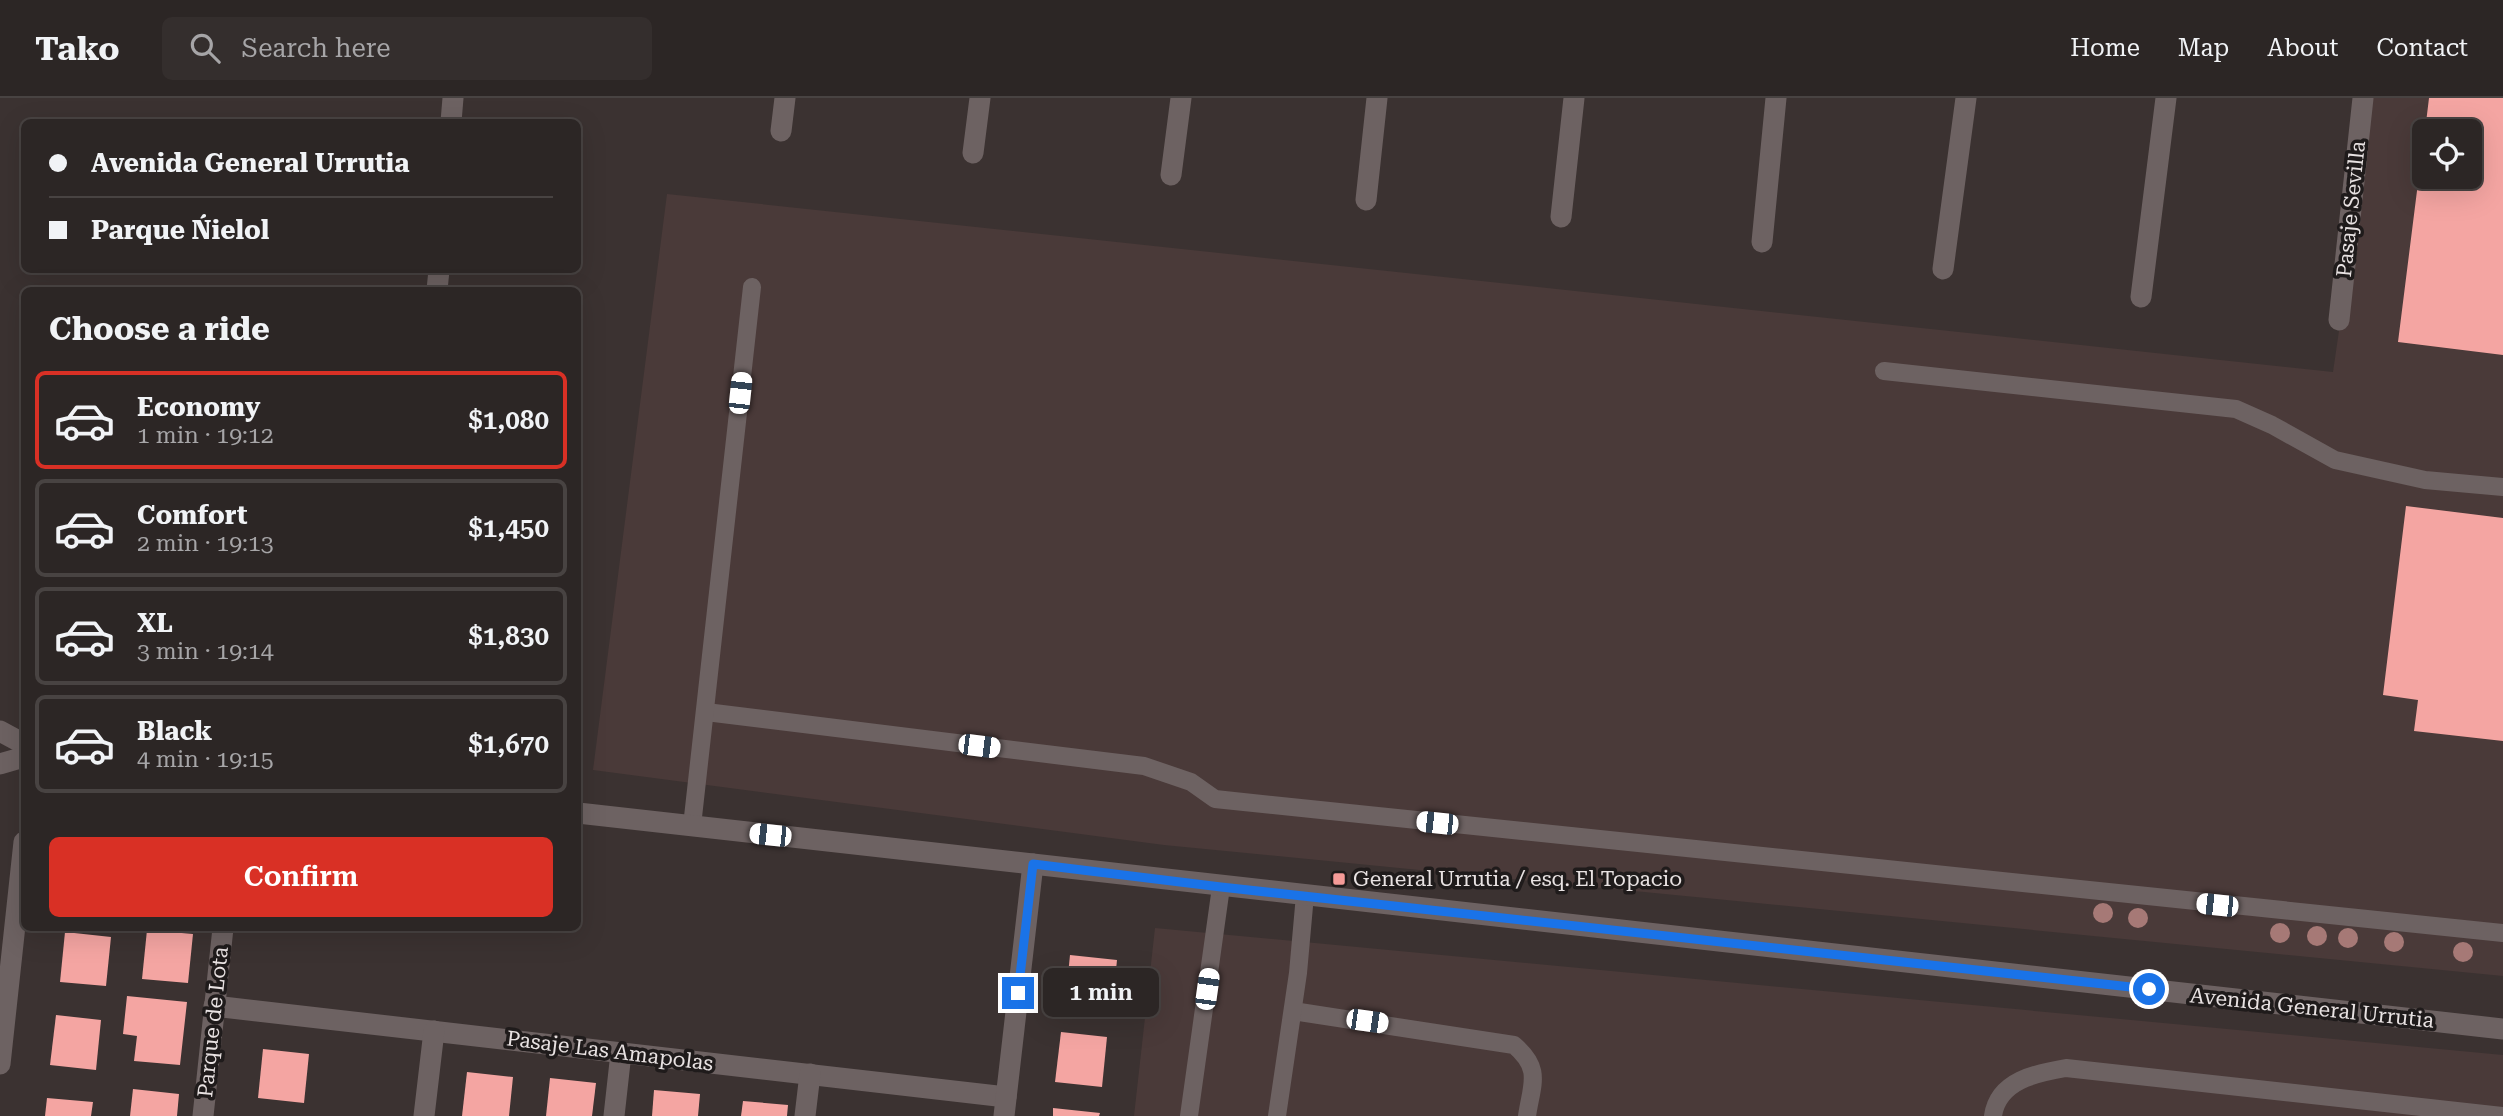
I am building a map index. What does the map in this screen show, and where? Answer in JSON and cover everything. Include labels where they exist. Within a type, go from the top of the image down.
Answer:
[{"type":"street","points":[[451,119],[453,98]]},
{"type":"street","points":[[781,131],[785,98]]},
{"type":"street","points":[[973,153],[980,98]]},
{"type":"street","points":[[1171,175],[1181,98]]},
{"type":"street","points":[[1366,200],[1377,98]]},
{"type":"street","points":[[1561,217],[1574,98]]},
{"type":"street","points":[[1762,242],[1776,98]]},
{"type":"street","points":[[1943,269],[1966,98]]},
{"type":"street","points":[[2141,297],[2166,98]]},
{"type":"street","name":"Pasaje Sevilla","points":[[2339,320],[2362,98]]},
{"type":"street","points":[[0,731],[21,742]]},
{"type":"street","points":[[0,764],[21,758]]},
{"type":"street","name":"Avenida General Urrutia","points":[[581,813],[2503,1029]]},
{"type":"street","points":[[1005,1107],[1033,864]]},
{"type":"street","points":[[0,1064],[3,1009],[21,866]]},
{"type":"street","name":"Parque de Lota","points":[[203,1116],[223,931]]},
{"type":"street","name":"Pasaje Las Amapolas","points":[[214,1006],[810,1074],[1005,1107]]},
{"type":"street","points":[[424,1116],[434,1031]]},
{"type":"street","points":[[614,1116],[621,1053]]},
{"type":"street","points":[[805,1116],[810,1074]]},
{"type":"lane","points":[[692,826],[752,287]]},
{"type":"lane","points":[[1884,372],[2236,409],[2272,425],[2335,460],[2425,480],[2503,487]]},
{"type":"lane","points":[[706,712],[1144,766],[1191,782],[1215,799],[2503,933]]},
{"type":"lane","points":[[1189,1116],[1221,887]]},
{"type":"lane","points":[[1277,1116],[1293,1011],[1305,895]]},
{"type":"lane","points":[[1293,1011],[1514,1045],[1528,1057],[1534,1073],[1527,1116]]},
{"type":"lane","points":[[1993,1116],[1994,1109],[2009,1087],[2029,1075],[2066,1068],[2503,1116]]},
{"type":"shaded area","points":[[2373,98],[2503,98],[2503,976],[1164,845],[593,770],[667,194],[2333,372]]},
{"type":"shaded area","points":[[1155,928],[2503,1055],[2503,1116],[1134,1116]]},
{"type":"building","points":[[2429,98],[2503,98],[2503,355],[2398,342],[2417,189],[2482,189],[2482,119],[2426,119]]},
{"type":"building","points":[[2406,506],[2503,518],[2503,741],[2414,731],[2418,700],[2383,695]]},
{"type":"building","points":[[147,931],[193,934],[188,983],[142,979]]},
{"type":"building","points":[[65,932],[111,937],[106,986],[60,982]]},
{"type":"building","points":[[1070,955],[1117,960],[1112,1010],[1065,1005]]},
{"type":"building","points":[[127,996],[187,1002],[180,1065],[134,1061],[137,1036],[123,1034]]},
{"type":"building","points":[[56,1015],[101,1020],[96,1070],[50,1065]]},
{"type":"building","points":[[1061,1032],[1107,1037],[1102,1087],[1055,1082]]},
{"type":"building","points":[[263,1049],[309,1054],[304,1103],[258,1098]]},
{"type":"building","points":[[467,1072],[513,1077],[509,1116],[462,1116]]},
{"type":"building","points":[[550,1078],[596,1083],[592,1116],[546,1116]]},
{"type":"building","points":[[133,1089],[179,1094],[177,1116],[130,1116]]},
{"type":"building","points":[[654,1090],[700,1094],[698,1116],[652,1116]]},
{"type":"building","points":[[47,1098],[93,1102],[91,1116],[45,1116]]},
{"type":"building","points":[[743,1101],[788,1105],[787,1116],[741,1116]]},
{"type":"building","points":[[1053,1108],[1100,1113],[1099,1116],[1053,1116]]},
{"type":"place","name":"General Urrutia / esq. El Topacio","points":[[1339,879]]},
{"type":"route","points":[[1018,993],[1033,864],[2149,989]]}]
